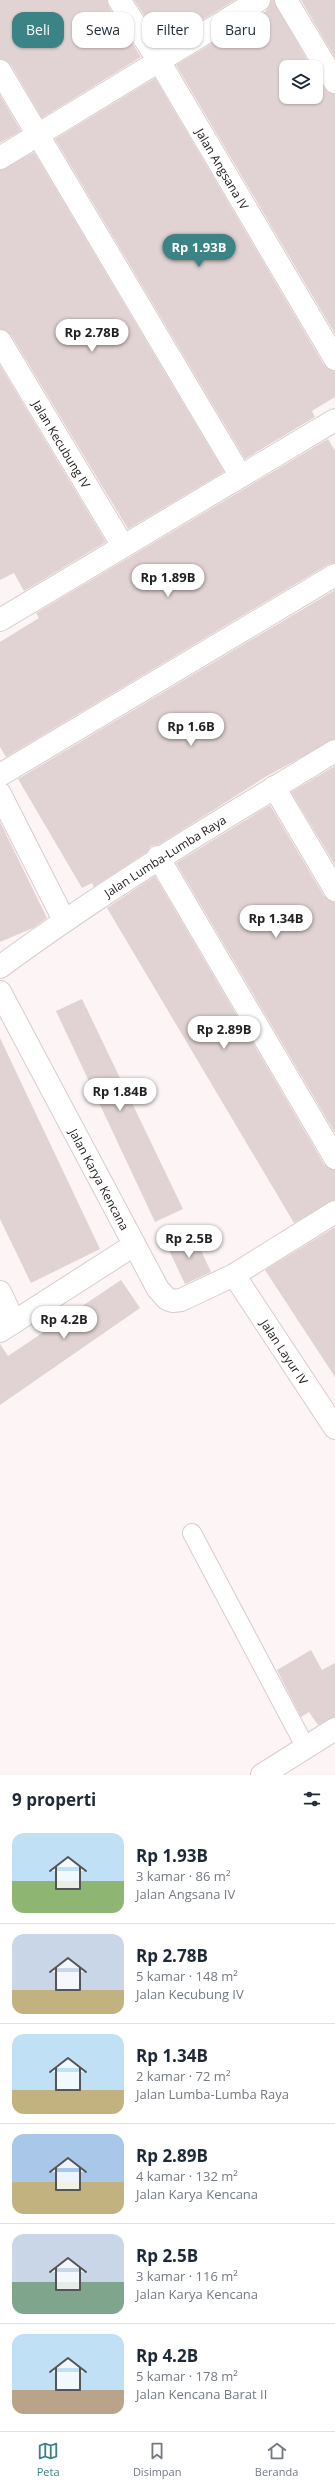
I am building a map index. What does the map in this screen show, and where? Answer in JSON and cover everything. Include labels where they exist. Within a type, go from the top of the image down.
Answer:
[{"type":"street","name":"Jalan Angsana IV","points":[[119,0],[159,61],[335,359]]},
{"type":"street","points":[[0,158],[259,0]]},
{"type":"street","points":[[286,0],[335,82]]},
{"type":"street","points":[[0,71],[240,476]]},
{"type":"street","name":"Jalan Kecubung IV","points":[[0,341],[123,546]]},
{"type":"street","points":[[0,620],[335,420]]},
{"type":"street","points":[[0,775],[335,575]]},
{"type":"street","name":"Jalan Lumba-Lumba Raya","points":[[0,967],[64,920],[158,857],[335,751]]},
{"type":"street","points":[[274,787],[335,890]]},
{"type":"street","points":[[0,794],[64,920]]},
{"type":"street","points":[[158,857],[335,1158]]},
{"type":"street","name":"Jalan Karya Kencana","points":[[0,992],[158,1289],[167,1299],[173,1302],[181,1300],[234,1274]]},
{"type":"street","points":[[234,1274],[335,1212]]},
{"type":"street","points":[[0,1292],[7,1327],[134,1245]]},
{"type":"street","name":"Jalan Layur IV","points":[[234,1274],[335,1428]]},
{"type":"street","points":[[262,1775],[335,1729]]},
{"type":"lane","points":[[192,1533],[306,1748]]},
{"type":"building","points":[[0,0],[107,0],[112,12],[72,12],[72,48],[134,48],[134,46],[141,57],[42,118],[11,65],[0,59]]},
{"type":"building","points":[[134,0],[235,0],[215,12],[211,12],[211,15],[203,20],[203,12],[142,12]]},
{"type":"building","points":[[271,0],[274,0],[307,60],[279,60],[279,104],[323,104],[323,86],[325,89],[335,94],[335,334],[176,65],[211,44],[211,48],[270,48],[270,12],[264,12]]},
{"type":"building","points":[[301,0],[335,0],[335,58]]},
{"type":"building","points":[[155,78],[324,365],[335,371],[335,397],[312,411],[315,417],[245,459],[55,139]]},
{"type":"building","points":[[0,95],[21,131],[0,143]]},
{"type":"building","points":[[34,152],[224,472],[128,529],[11,335],[0,329],[0,170]]},
{"type":"building","points":[[0,365],[106,542],[24,591],[14,573],[0,580]]},
{"type":"building","points":[[328,439],[335,451],[335,563],[329,564],[6,757],[0,747],[0,642],[39,618],[36,613]]},
{"type":"building","points":[[335,590],[335,739],[267,776],[158,845],[151,846],[147,852],[94,887],[92,883],[82,888],[18,779]]},
{"type":"building","points":[[335,766],[335,865],[291,792]]},
{"type":"building","points":[[270,805],[324,896],[335,902],[335,1133],[176,863]]},
{"type":"building","points":[[0,822],[47,918],[33,928],[0,942]]},
{"type":"building","points":[[155,876],[324,1164],[335,1170],[335,1200],[294,1223],[107,908]]},
{"type":"building","points":[[82,999],[183,1209],[155,1222],[56,1011]]},
{"type":"building","points":[[0,1038],[100,1249],[31,1283],[0,1219]]},
{"type":"building","points":[[335,1227],[335,1377],[265,1270]]},
{"type":"building","points":[[192,1231],[211,1272],[185,1284],[168,1248]]},
{"type":"building","points":[[121,1280],[140,1308],[0,1405],[0,1344],[8,1356]]},
{"type":"building","points":[[311,1650],[322,1670],[335,1663],[335,1717],[318,1725],[309,1712],[301,1717],[277,1670]]}]
